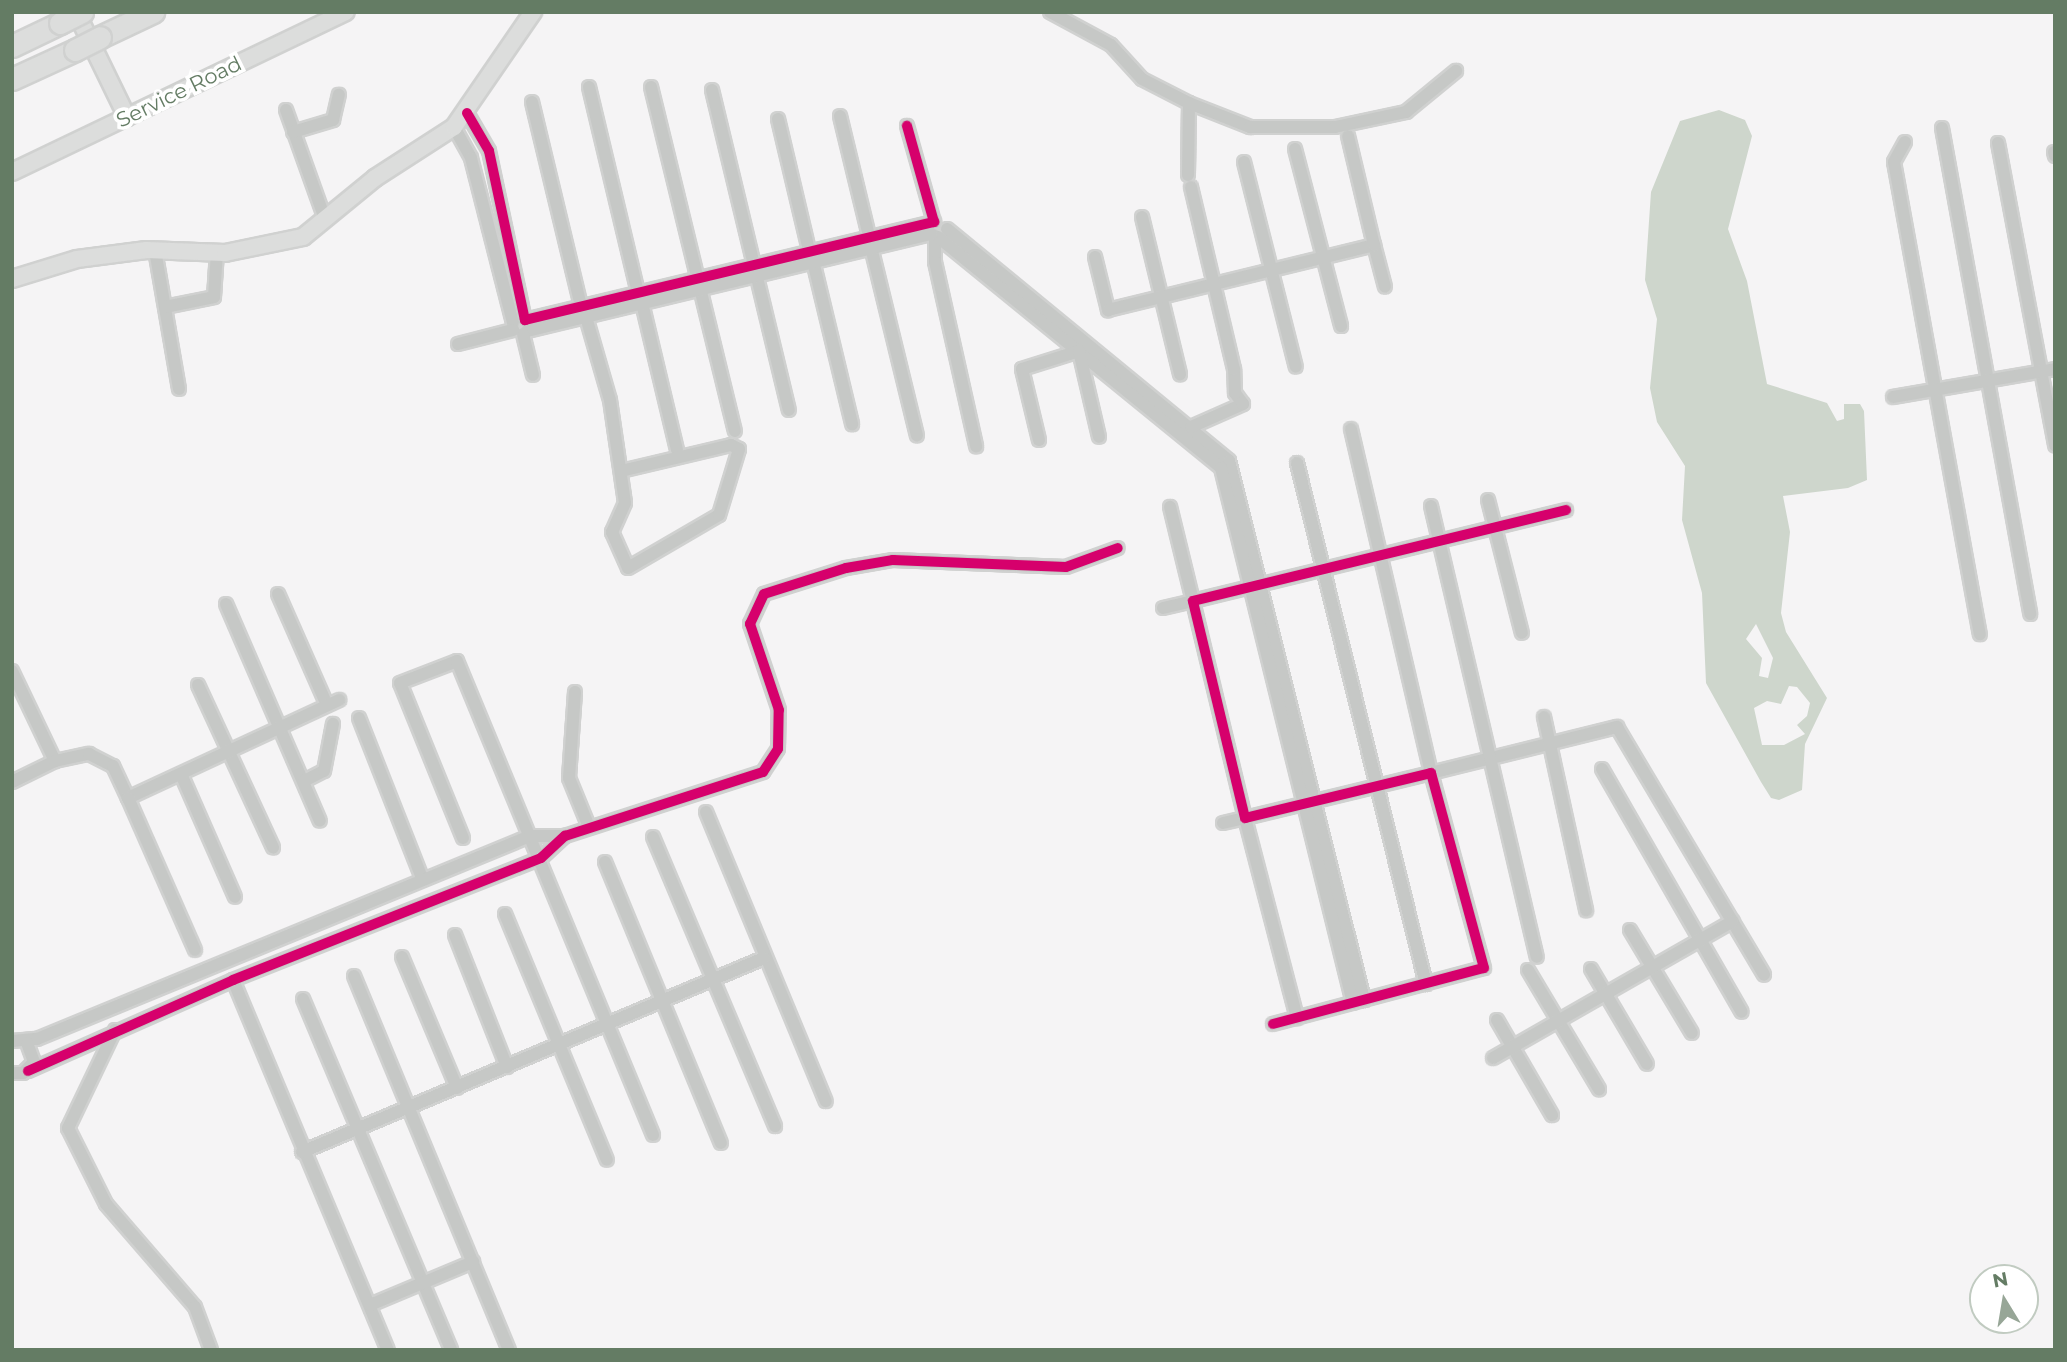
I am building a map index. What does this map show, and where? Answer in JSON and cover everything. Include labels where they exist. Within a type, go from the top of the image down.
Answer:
[{"type":"highway","points":[[12,46],[82,12]]},
{"type":"highway","points":[[12,79],[153,12]]},
{"type":"street","name":"Service Road","points":[[12,172],[346,12]]},
{"type":"street","points":[[12,279],[77,259],[155,250],[216,252],[303,237],[454,127],[467,113],[533,12]]},
{"type":"street","points":[[1050,12],[1111,45],[1142,79],[1189,103],[1250,127],[1335,127],[1406,112],[1456,71]]},
{"type":"street","points":[[68,18],[127,117]]},
{"type":"street","points":[[589,87],[677,450]]},
{"type":"street","points":[[650,87],[735,431]]},
{"type":"street","points":[[712,90],[789,410]]},
{"type":"street","points":[[293,132],[333,120],[339,95]]},
{"type":"street","points":[[532,102],[583,312],[610,400],[626,507],[612,532],[619,557],[631,569],[719,515],[739,449],[731,445],[621,471]]},
{"type":"street","points":[[1189,103],[1189,181],[1234,369],[1235,393],[1243,404],[1191,427]]},
{"type":"street","points":[[286,110],[325,219]]},
{"type":"street","points":[[467,113],[489,151],[520,328]]},
{"type":"street","points":[[840,116],[917,435]]},
{"type":"street","points":[[778,119],[852,424]]},
{"type":"street","points":[[907,126],[937,232],[935,262],[976,446]]},
{"type":"street","points":[[454,127],[471,158],[533,375]]},
{"type":"street","points":[[1942,128],[2030,614]]},
{"type":"street","points":[[1348,136],[1385,287]]},
{"type":"street","points":[[1905,142],[1894,162],[1980,634]]},
{"type":"street","points":[[1998,143],[2055,446]]},
{"type":"street","points":[[1295,149],[1341,326]]},
{"type":"street","points":[[1244,162],[1269,270],[1296,367]]},
{"type":"street","points":[[1142,217],[1180,374]]},
{"type":"street","points":[[458,344],[870,241],[937,232],[1191,427],[1229,461],[1256,586],[1359,1002]]},
{"type":"street","points":[[937,232],[1218,464],[1256,586]]},
{"type":"street","points":[[1095,257],[1108,310],[1374,245]]},
{"type":"street","points":[[155,250],[179,389]]},
{"type":"street","points":[[164,307],[214,297],[216,252]]},
{"type":"street","points":[[1079,351],[1099,438]]},
{"type":"street","points":[[1039,440],[1022,369],[1079,351]]},
{"type":"street","points":[[1893,397],[2055,369]]},
{"type":"street","points":[[1273,1024],[1485,968],[1431,773],[1351,429]]},
{"type":"street","points":[[1297,463],[1426,984]]},
{"type":"street","points":[[1488,500],[1522,633]]},
{"type":"street","points":[[1431,506],[1538,957]]},
{"type":"street","points":[[1170,507],[1245,818],[1297,1018]]},
{"type":"street","points":[[1163,608],[1440,543],[1566,510]]},
{"type":"street","points":[[28,1071],[35,1056],[17,1038],[530,836],[565,836],[763,772],[778,749],[779,710],[750,624],[764,594],[846,568],[893,560],[1066,567],[1118,548]]},
{"type":"street","points":[[128,798],[333,703],[278,594]]},
{"type":"street","points":[[226,604],[282,727],[320,821]]},
{"type":"street","points":[[463,838],[400,682],[457,662],[541,858],[653,1135]]},
{"type":"street","points":[[12,671],[55,761]]},
{"type":"street","points":[[198,685],[273,847]]},
{"type":"street","points":[[575,692],[569,778],[589,827]]},
{"type":"street","points":[[1544,717],[1586,910]]},
{"type":"street","points":[[359,718],[422,878]]},
{"type":"street","points":[[304,781],[324,771],[333,724]]},
{"type":"street","points":[[1223,823],[1604,729],[1623,732],[1764,975]]},
{"type":"street","points":[[12,782],[55,761],[89,754],[113,766],[195,950]]},
{"type":"street","points":[[1602,769],[1741,1012]]},
{"type":"street","points":[[180,774],[235,897]]},
{"type":"street","points":[[706,812],[764,958],[826,1101]]},
{"type":"street","points":[[12,1073],[28,1071],[115,1030],[233,980],[541,858],[565,836]]},
{"type":"street","points":[[653,837],[775,1126]]},
{"type":"street","points":[[605,862],[721,1143]]},
{"type":"street","points":[[383,894],[393,917]]},
{"type":"street","points":[[505,914],[607,1160]]},
{"type":"street","points":[[1493,1058],[1733,921]]},
{"type":"street","points":[[1630,930],[1692,1033]]},
{"type":"street","points":[[455,935],[507,1067]]},
{"type":"street","points":[[402,957],[457,1088]]},
{"type":"street","points":[[302,1152],[764,958]]},
{"type":"street","points":[[1591,969],[1647,1064]]},
{"type":"street","points":[[1528,970],[1599,1088]]},
{"type":"street","points":[[354,976],[509,1350]]},
{"type":"street","points":[[233,980],[302,1152],[388,1350]]},
{"type":"street","points":[[303,999],[451,1350]]},
{"type":"street","points":[[1497,1020],[1552,1115]]},
{"type":"street","points":[[115,1030],[68,1128],[106,1204],[195,1307],[211,1350]]},
{"type":"street","points":[[370,1305],[473,1262]]},
{"type":"shaded area","points":[[1719,110],[1745,120],[1752,136],[1728,229],[1747,281],[1767,384],[1827,403],[1837,421],[1844,419],[1844,404],[1860,404],[1864,411],[1867,480],[1848,488],[1783,496],[1790,532],[1781,613],[1786,632],[1827,698],[1805,744],[1802,790],[1779,800],[1771,798],[1761,782],[1706,683],[1702,593],[1682,520],[1685,466],[1657,422],[1650,388],[1657,319],[1645,280],[1651,192],[1680,121]],"holes":[[[1756,624],[1773,658],[1768,678],[1759,676],[1762,658],[1746,639]],[[1789,686],[1797,687],[1810,703],[1807,716],[1797,725],[1805,734],[1784,745],[1762,745],[1754,708],[1767,701],[1781,704]]]},
{"type":"cycle path","points":[[467,113],[489,151],[525,320],[934,222],[907,126]]},
{"type":"cycle path","points":[[1273,1024],[1484,968],[1431,773],[1245,818],[1193,601],[1566,510]]},
{"type":"cycle path","points":[[28,1071],[233,980],[541,858],[565,836],[763,772],[778,749],[779,710],[750,624],[764,594],[846,568],[893,560],[1066,567],[1118,548]]}]
